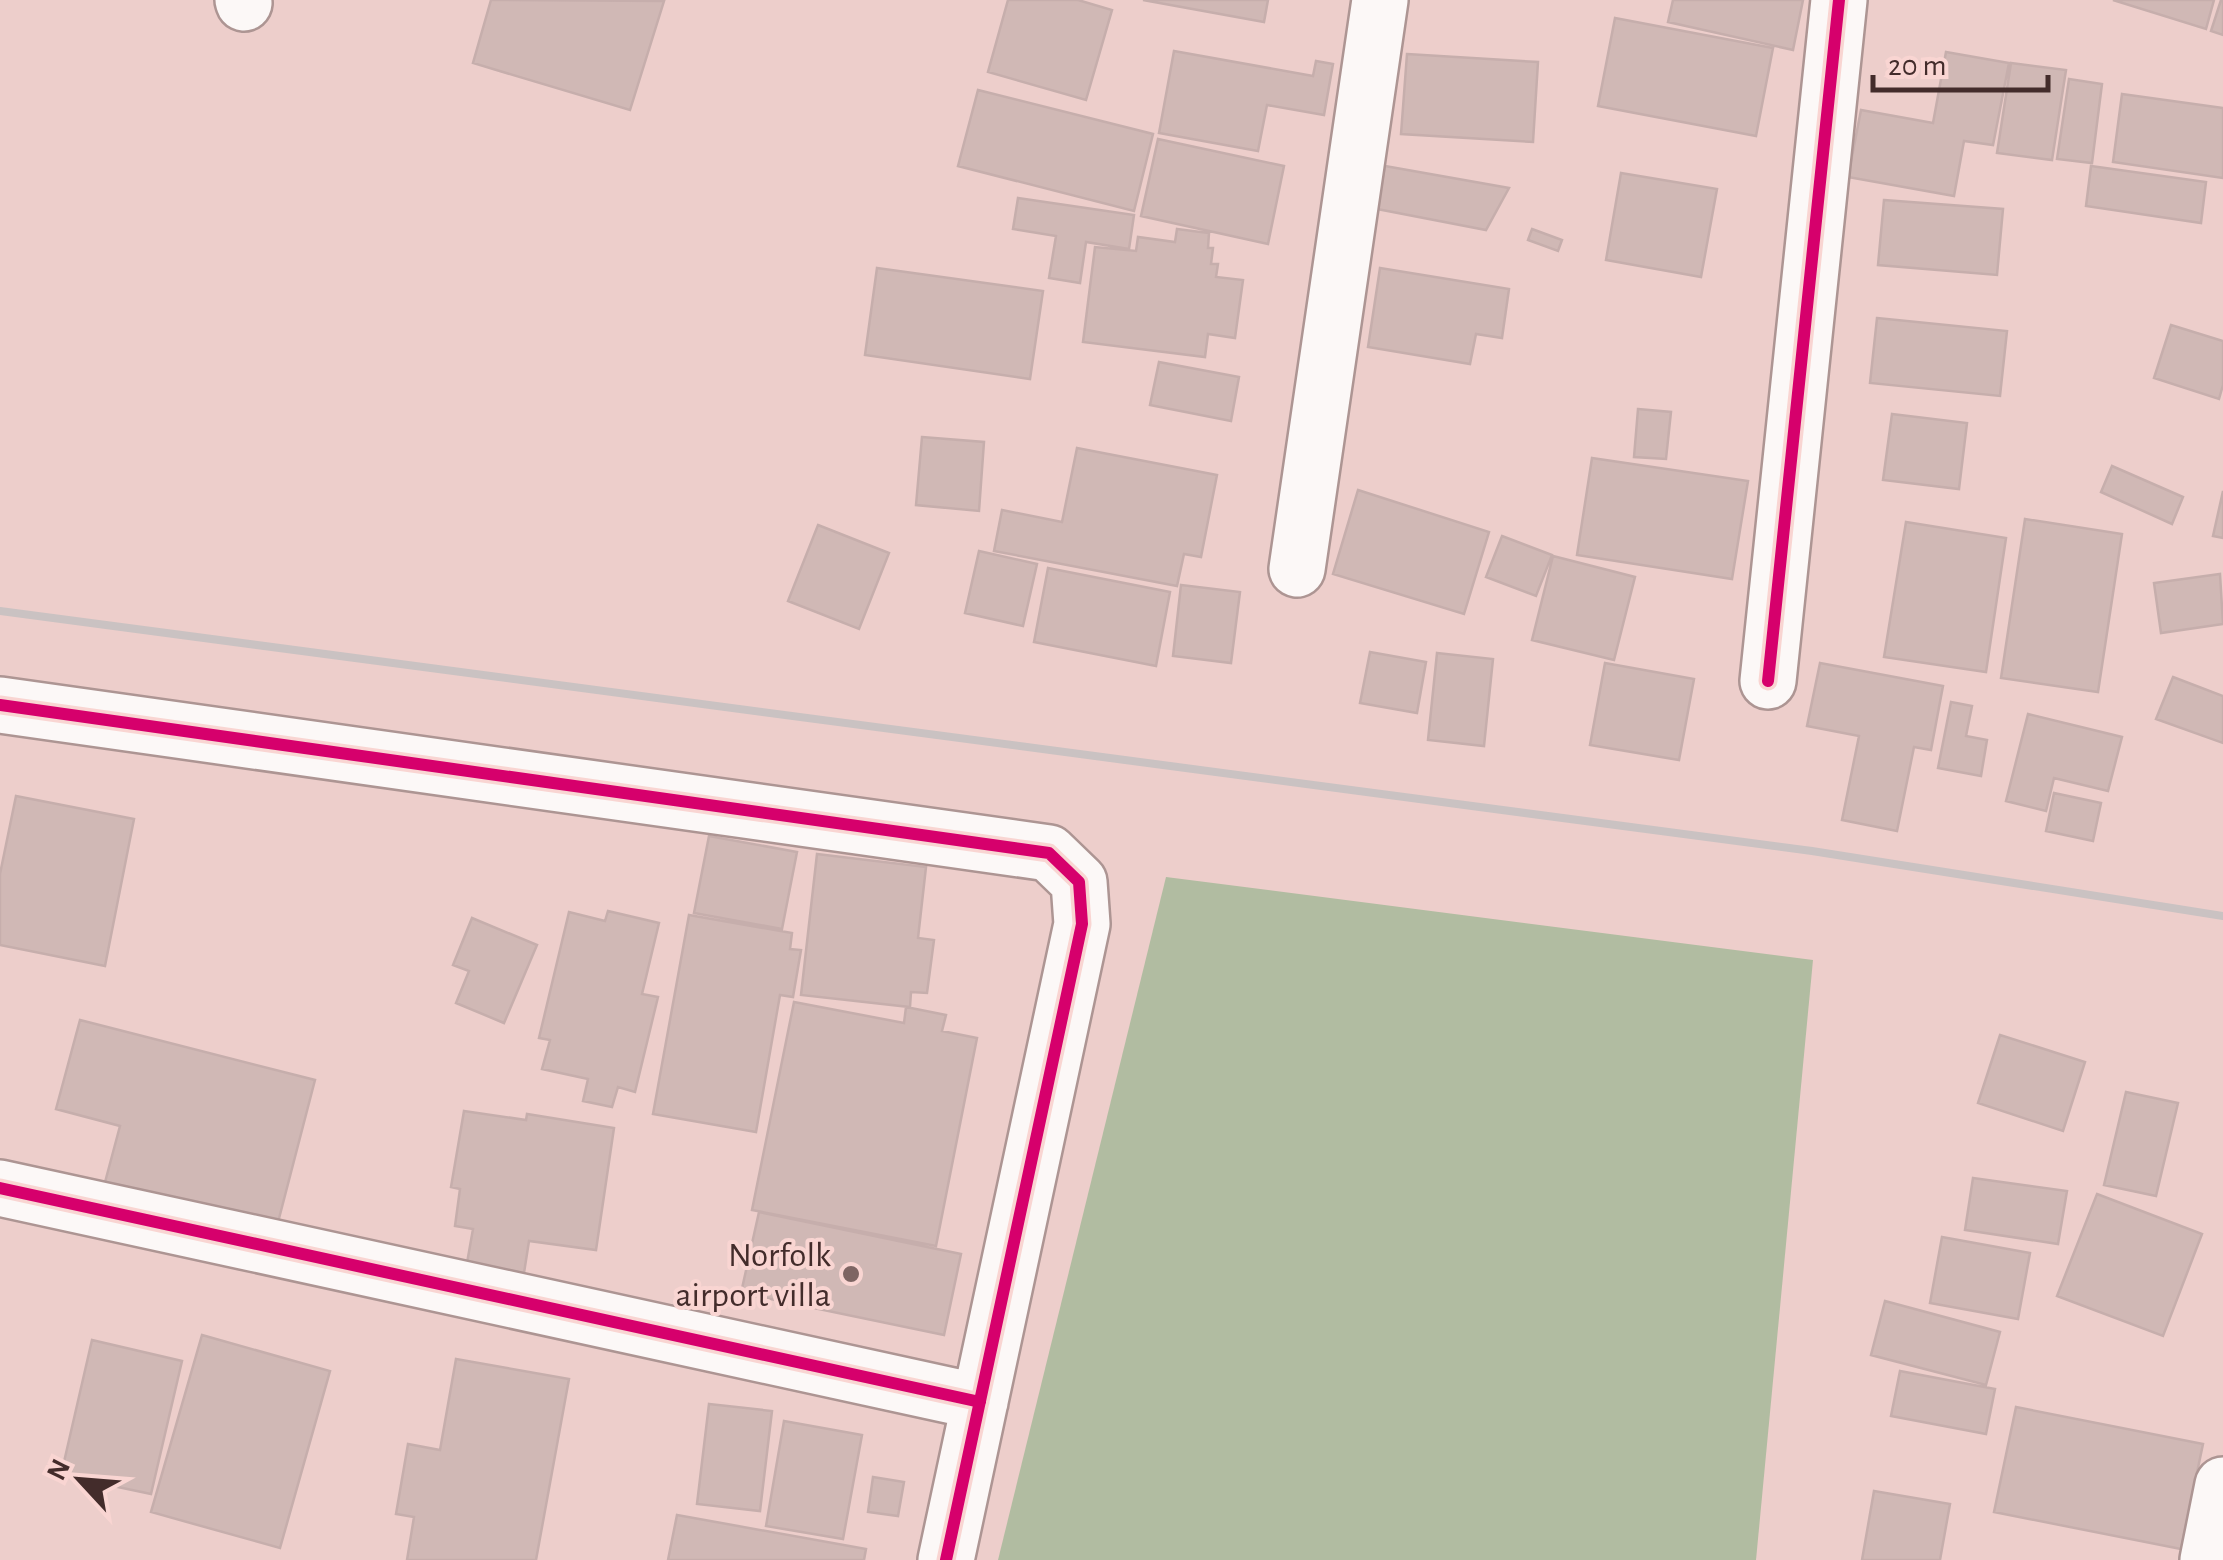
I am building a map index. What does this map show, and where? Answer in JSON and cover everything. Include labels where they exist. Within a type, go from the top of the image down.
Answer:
[{"type":"street","points":[[1298,569],[1380,0]]},
{"type":"street","points":[[1768,680],[1839,0]]},
{"type":"street","points":[[0,705],[1050,854],[1079,882],[1082,924],[946,1560]]},
{"type":"street","points":[[0,1188],[980,1402]]},
{"type":"street","points":[[2208,1560],[2223,1484]]},
{"type":"green space","points":[[1166,877],[1813,960],[1756,1560],[998,1560]]},
{"type":"building","points":[[491,0],[664,1],[630,110],[473,63]]},
{"type":"building","points":[[1008,0],[1078,0],[1112,10],[1086,100],[988,72]]},
{"type":"building","points":[[1143,0],[1268,0],[1264,22]]},
{"type":"building","points":[[1673,0],[1803,0],[1793,50],[1668,22]]},
{"type":"building","points":[[2113,0],[2214,0],[2206,29]]},
{"type":"building","points":[[2223,0],[2223,35],[2211,31]]},
{"type":"building","points":[[1615,18],[1773,48],[1756,136],[1598,106]]},
{"type":"building","points":[[1174,51],[1313,76],[1316,61],[1333,64],[1324,115],[1267,105],[1258,151],[1159,133]]},
{"type":"building","points":[[1946,52],[2009,63],[1993,145],[1964,141],[1954,196],[1848,177],[1861,110],[1933,123]]},
{"type":"building","points":[[1407,54],[1538,62],[1533,142],[1401,134]]},
{"type":"building","points":[[2011,63],[2066,70],[2052,160],[1997,153]]},
{"type":"building","points":[[2069,79],[2102,84],[2092,163],[2057,159]]},
{"type":"building","points":[[978,90],[1153,134],[1134,211],[958,166]]},
{"type":"building","points":[[2122,94],[2223,108],[2223,178],[2113,162]]},
{"type":"building","points":[[1158,139],[1284,166],[1268,244],[1141,216]]},
{"type":"building","points":[[1385,166],[1509,188],[1486,230],[1377,209]]},
{"type":"building","points":[[2091,166],[2206,182],[2201,223],[2086,206]]},
{"type":"building","points":[[1621,173],[1717,189],[1701,277],[1606,260]]},
{"type":"building","points":[[1018,198],[1134,215],[1129,249],[1086,242],[1080,283],[1049,278],[1056,236],[1013,229]]},
{"type":"building","points":[[1884,200],[2003,209],[1997,275],[1878,265]]},
{"type":"building","points":[[1177,229],[1209,233],[1208,248],[1213,248],[1211,264],[1218,264],[1216,277],[1243,280],[1235,338],[1208,334],[1205,357],[1083,342],[1095,247],[1136,251],[1138,237],[1175,242]]},
{"type":"building","points":[[1532,229],[1562,240],[1558,251],[1528,240]]},
{"type":"building","points":[[877,268],[1043,291],[1030,379],[865,355]]},
{"type":"building","points":[[1380,268],[1509,289],[1502,338],[1476,334],[1470,364],[1368,347]]},
{"type":"building","points":[[1877,318],[2007,331],[2000,396],[1870,383]]},
{"type":"building","points":[[2171,325],[2223,341],[2223,385],[2219,399],[2154,378]]},
{"type":"building","points":[[1159,362],[1239,377],[1231,421],[1150,405]]},
{"type":"building","points":[[1638,409],[1671,412],[1666,459],[1634,457]]},
{"type":"building","points":[[1892,414],[1967,423],[1959,489],[1883,480]]},
{"type":"building","points":[[922,437],[984,442],[979,511],[916,505]]},
{"type":"building","points":[[1077,448],[1217,475],[1201,557],[1184,554],[1177,586],[994,551],[1002,510],[1062,522]]},
{"type":"building","points":[[1592,458],[1748,481],[1732,579],[1577,555]]},
{"type":"building","points":[[2112,466],[2183,497],[2172,524],[2101,492]]},
{"type":"building","points":[[1358,490],[1489,532],[1464,614],[1333,574]]},
{"type":"building","points":[[2223,491],[2223,538],[2213,536]]},
{"type":"building","points":[[2025,519],[2122,534],[2098,692],[2001,678]]},
{"type":"building","points":[[1906,522],[2006,538],[1986,672],[1884,657]]},
{"type":"building","points":[[818,525],[889,553],[859,629],[788,601]]},
{"type":"building","points":[[1502,536],[1552,555],[1536,596],[1486,577]]},
{"type":"building","points":[[979,551],[1037,564],[1023,626],[965,613]]},
{"type":"building","points":[[1553,556],[1635,577],[1614,660],[1532,640]]},
{"type":"building","points":[[1048,568],[1170,592],[1156,666],[1034,642]]},
{"type":"building","points":[[2220,574],[2223,624],[2161,633],[2154,583]]},
{"type":"building","points":[[1181,585],[1240,592],[1231,663],[1173,656]]},
{"type":"building","points":[[1370,652],[1426,662],[1417,713],[1360,703]]},
{"type":"building","points":[[1437,653],[1493,659],[1484,746],[1428,740]]},
{"type":"building","points":[[1605,663],[1694,679],[1679,760],[1590,745]]},
{"type":"building","points":[[1820,663],[1943,686],[1931,750],[1914,747],[1897,831],[1842,820],[1859,736],[1807,726]]},
{"type":"building","points":[[2173,677],[2223,696],[2223,743],[2156,719]]},
{"type":"building","points":[[1951,702],[1972,706],[1966,736],[1987,740],[1981,776],[1938,768]]},
{"type":"building","points":[[2028,714],[2122,737],[2108,791],[2054,778],[2046,811],[2006,801]]},
{"type":"building","points":[[2054,793],[2101,803],[2093,841],[2046,831]]},
{"type":"building","points":[[16,796],[134,819],[105,966],[0,945],[0,874]]},
{"type":"building","points":[[709,836],[797,852],[782,929],[694,913]]},
{"type":"building","points":[[817,854],[926,867],[918,938],[934,940],[927,993],[911,992],[910,1007],[801,995]]},
{"type":"building","points":[[608,911],[659,923],[642,994],[658,997],[635,1092],[618,1087],[612,1107],[583,1101],[588,1079],[542,1069],[550,1040],[539,1038],[569,912],[605,921]]},
{"type":"building","points":[[689,915],[792,933],[790,949],[801,950],[793,997],[780,995],[756,1132],[653,1114]]},
{"type":"building","points":[[472,918],[537,945],[504,1023],[456,1003],[469,971],[453,965]]},
{"type":"building","points":[[794,1002],[904,1023],[906,1007],[946,1015],[942,1031],[977,1038],[936,1246],[752,1210]]},
{"type":"building","points":[[80,1020],[315,1080],[276,1230],[104,1186],[120,1126],[56,1109]]},
{"type":"building","points":[[2000,1035],[2085,1062],[2063,1131],[1978,1103]]},
{"type":"building","points":[[2126,1092],[2178,1103],[2156,1196],[2104,1185]]},
{"type":"building","points":[[464,1111],[526,1120],[527,1114],[614,1128],[596,1250],[529,1241],[524,1273],[467,1263],[473,1229],[455,1226],[460,1189],[451,1187]]},
{"type":"building","points":[[1973,1178],[2067,1191],[2058,1244],[1965,1230]]},
{"type":"building","points":[[2097,1194],[2202,1234],[2163,1336],[2057,1296]]},
{"type":"building","name":"Norfolk airport villa","points":[[759,1212],[961,1254],[944,1335],[741,1293]]},
{"type":"building","points":[[1942,1237],[2030,1253],[2018,1319],[1930,1303]]},
{"type":"building","points":[[1885,1301],[2000,1332],[1986,1385],[1871,1355]]},
{"type":"building","points":[[202,1335],[330,1371],[280,1548],[151,1512]]},
{"type":"building","points":[[92,1340],[182,1361],[151,1494],[61,1475]]},
{"type":"building","points":[[456,1359],[569,1379],[536,1560],[407,1560],[414,1517],[396,1514],[408,1444],[440,1450]]},
{"type":"building","points":[[1900,1371],[1995,1389],[1986,1434],[1891,1416]]},
{"type":"building","points":[[709,1404],[772,1411],[760,1511],[697,1504]]},
{"type":"building","points":[[2016,1407],[2203,1444],[2181,1549],[1994,1512]]},
{"type":"building","points":[[784,1421],[862,1435],[843,1539],[766,1526]]},
{"type":"building","points":[[873,1477],[904,1482],[898,1516],[868,1512]]},
{"type":"building","points":[[1874,1491],[1950,1504],[1940,1560],[1862,1560]]},
{"type":"building","points":[[677,1515],[866,1549],[864,1560],[668,1560]]},
{"type":"railway","points":[[0,611],[1812,851],[2223,916]]},
{"type":"cycle path","points":[[1768,681],[1839,0]]},
{"type":"cycle path","points":[[0,705],[1049,853],[1079,882],[1082,924],[946,1560]]},
{"type":"cycle path","points":[[0,1188],[980,1402]]},
{"type":"place","name":"Norfolk airport villa","points":[[851,1274]]}]
